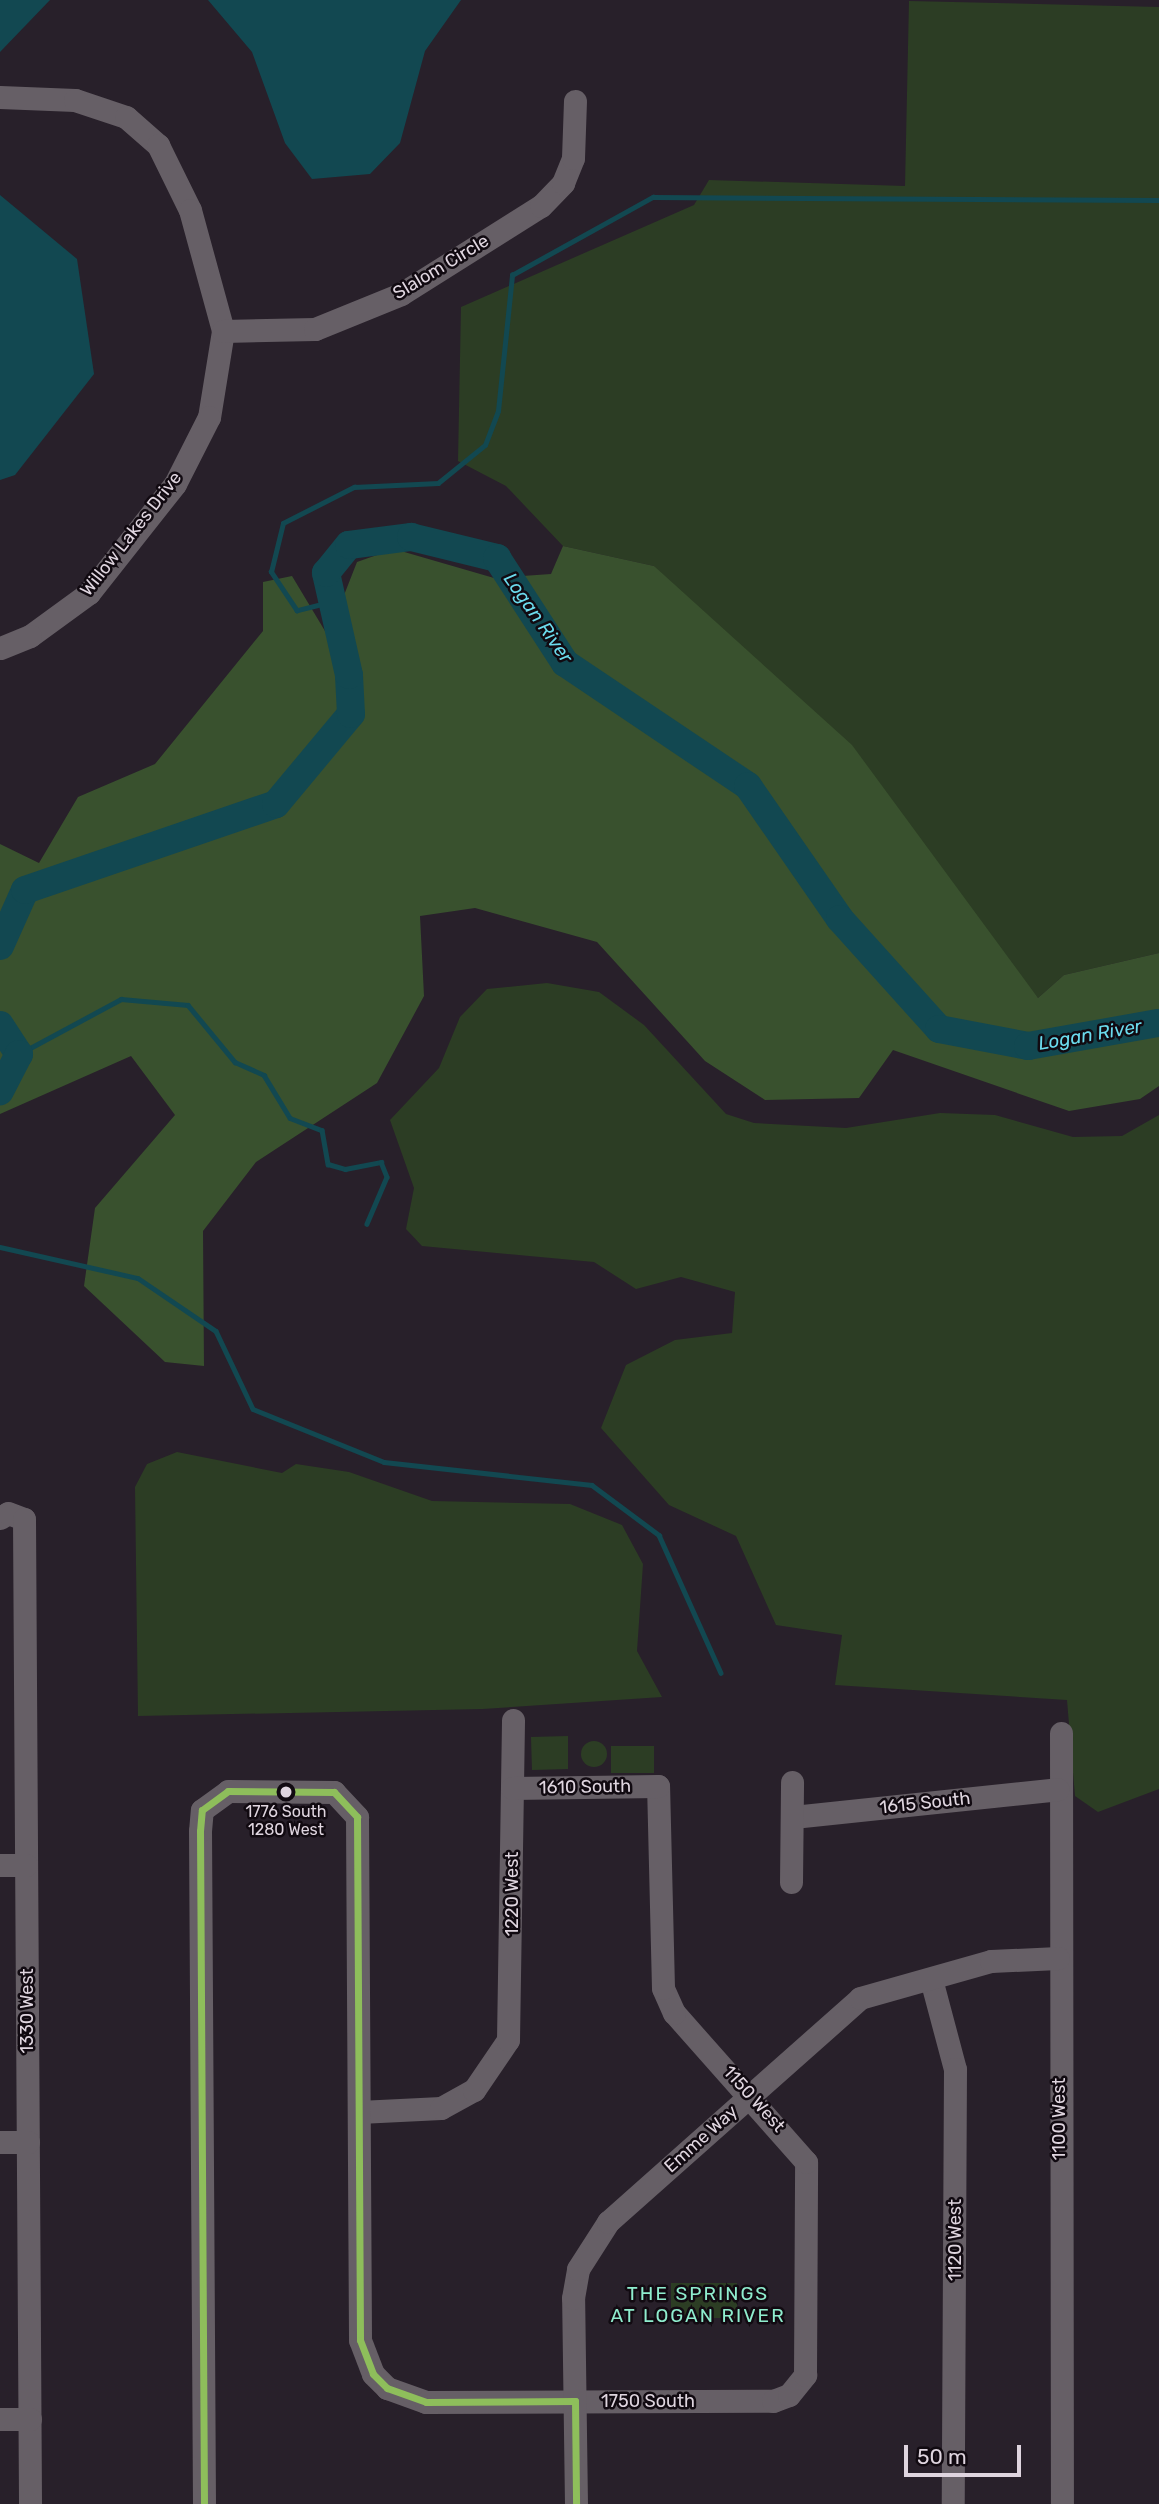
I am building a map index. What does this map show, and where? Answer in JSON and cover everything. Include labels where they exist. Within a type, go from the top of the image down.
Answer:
[{"type":"street","name":"Willow Lakes Drive","points":[[0,97],[75,100],[126,117],[159,145],[190,210],[223,331],[209,417],[175,484],[89,593],[30,636],[0,648]]},
{"type":"street","name":"Slalom Circle","points":[[223,331],[315,329],[401,293],[541,206],[563,183],[573,158],[575,101]]},
{"type":"street","name":"1330 West","points":[[0,1518],[8,1513],[24,1519],[30,2504]]},
{"type":"street","name":"1220 West","points":[[359,2112],[441,2108],[474,2090],[497,2065],[512,2029],[513,1720]]},
{"type":"street","name":"1100 West","points":[[1060,1733],[1058,1958],[1062,2504]]},
{"type":"street","points":[[791,1882],[792,1782]]},
{"type":"street","name":"1610 South","points":[[512,1788],[658,1786]]},
{"type":"street","name":"1150 West","points":[[658,1786],[663,1988],[674,2013],[806,2162],[808,2357],[800,2384]]},
{"type":"street","name":"1615 South","points":[[793,1817],[1058,1788]]},
{"type":"street","points":[[204,2504],[202,1810],[228,1791],[322,1789],[346,1798],[357,1817],[359,2112]]},
{"type":"street","points":[[0,1865],[26,1865]]},
{"type":"street","name":"Emme Way","points":[[576,2504],[573,2298],[591,2242],[846,2007],[931,1979],[1009,1958],[1058,1958]]},
{"type":"street","name":"1120 West","points":[[931,1979],[956,2070],[953,2504]]},
{"type":"street","name":"1750 South","points":[[359,2112],[360,2340],[373,2374],[387,2388],[426,2402],[773,2401],[800,2384]]},
{"type":"street","points":[[0,2142],[28,2142]]},
{"type":"street","points":[[0,2420],[30,2419]]},
{"type":"green space","points":[[909,1],[1159,7],[1159,953],[1064,975],[1038,998],[654,566],[563,546],[506,486],[458,461],[461,307],[694,205],[709,180],[905,186]]},
{"type":"green space","points":[[563,546],[654,566],[852,745],[1038,998],[1064,975],[1159,953],[1159,1086],[1140,1099],[1069,1111],[893,1050],[859,1098],[765,1100],[705,1061],[597,942],[475,908],[420,916],[424,996],[377,1083],[256,1162],[203,1231],[204,1366],[165,1362],[84,1286],[95,1208],[175,1115],[131,1056],[0,1114],[0,844],[39,863],[78,797],[155,764],[263,631],[263,582],[292,576],[328,636],[357,562],[394,549],[494,578],[551,574]]},
{"type":"green space","points":[[547,983],[599,992],[644,1025],[726,1114],[754,1123],[846,1128],[940,1113],[995,1115],[1073,1137],[1122,1136],[1159,1115],[1159,1789],[1098,1812],[1075,1796],[1067,1700],[835,1685],[842,1635],[776,1625],[736,1536],[669,1505],[601,1428],[626,1365],[675,1340],[732,1333],[735,1292],[681,1277],[636,1289],[594,1262],[422,1246],[406,1229],[414,1188],[390,1120],[439,1068],[460,1017],[487,989]]},
{"type":"green space","points":[[177,1452],[282,1473],[296,1464],[349,1472],[432,1501],[570,1504],[622,1525],[643,1564],[637,1651],[662,1697],[482,1709],[138,1716],[135,1487],[147,1464]]},
{"type":"green space","points":[[568,1736],[568,1769],[532,1770],[531,1737]]},
{"type":"green space","points":[[594,1741],[603,1745],[607,1754],[603,1763],[594,1767],[585,1763],[581,1754],[585,1745]]},
{"type":"green space","points":[[611,1746],[654,1746],[654,1773],[611,1773]]},
{"type":"green space","points":[[671,2283],[737,2283],[737,2318],[671,2318]]},
{"type":"water","points":[[0,0],[50,0],[0,52]]},
{"type":"water","points":[[208,0],[461,0],[425,51],[400,143],[370,174],[312,179],[285,143],[252,52]]},
{"type":"water","points":[[0,195],[77,259],[94,374],[15,475],[0,480]]},
{"type":"waterway","points":[[332,602],[297,611],[271,572],[283,523],[354,487],[438,483],[485,445],[498,411],[512,275],[653,197],[1159,200]]},
{"type":"waterway","name":"Logan River","points":[[0,946],[25,890],[276,804],[351,714],[349,675],[326,573],[349,545],[411,537],[497,558],[565,663],[748,786],[840,919],[939,1029],[1028,1046],[1159,1023]]},
{"type":"waterway","points":[[19,1054],[121,999],[188,1005],[235,1062],[264,1075],[290,1118],[322,1130],[328,1164],[345,1169],[381,1162],[387,1177],[367,1224]]},
{"type":"waterway","name":"Logan River","points":[[0,1025],[19,1054],[0,1091]]},
{"type":"waterway","points":[[0,1247],[138,1278],[216,1331],[253,1409],[384,1462],[592,1485],[659,1535],[721,1673]]},
{"type":"transit line","points":[[204,2504],[200,1831],[202,1810],[228,1791],[334,1792],[357,1817],[360,2340],[373,2374],[387,2388],[426,2402],[575,2401]]},
{"type":"transit line","points":[[575,2401],[576,2504]]},
{"type":"place","name":"1776 South 1280 West","points":[[286,1792]]},
{"type":"district","name":"THE SPRINGS AT LOGAN RIVER","points":[[698,2305]]}]
